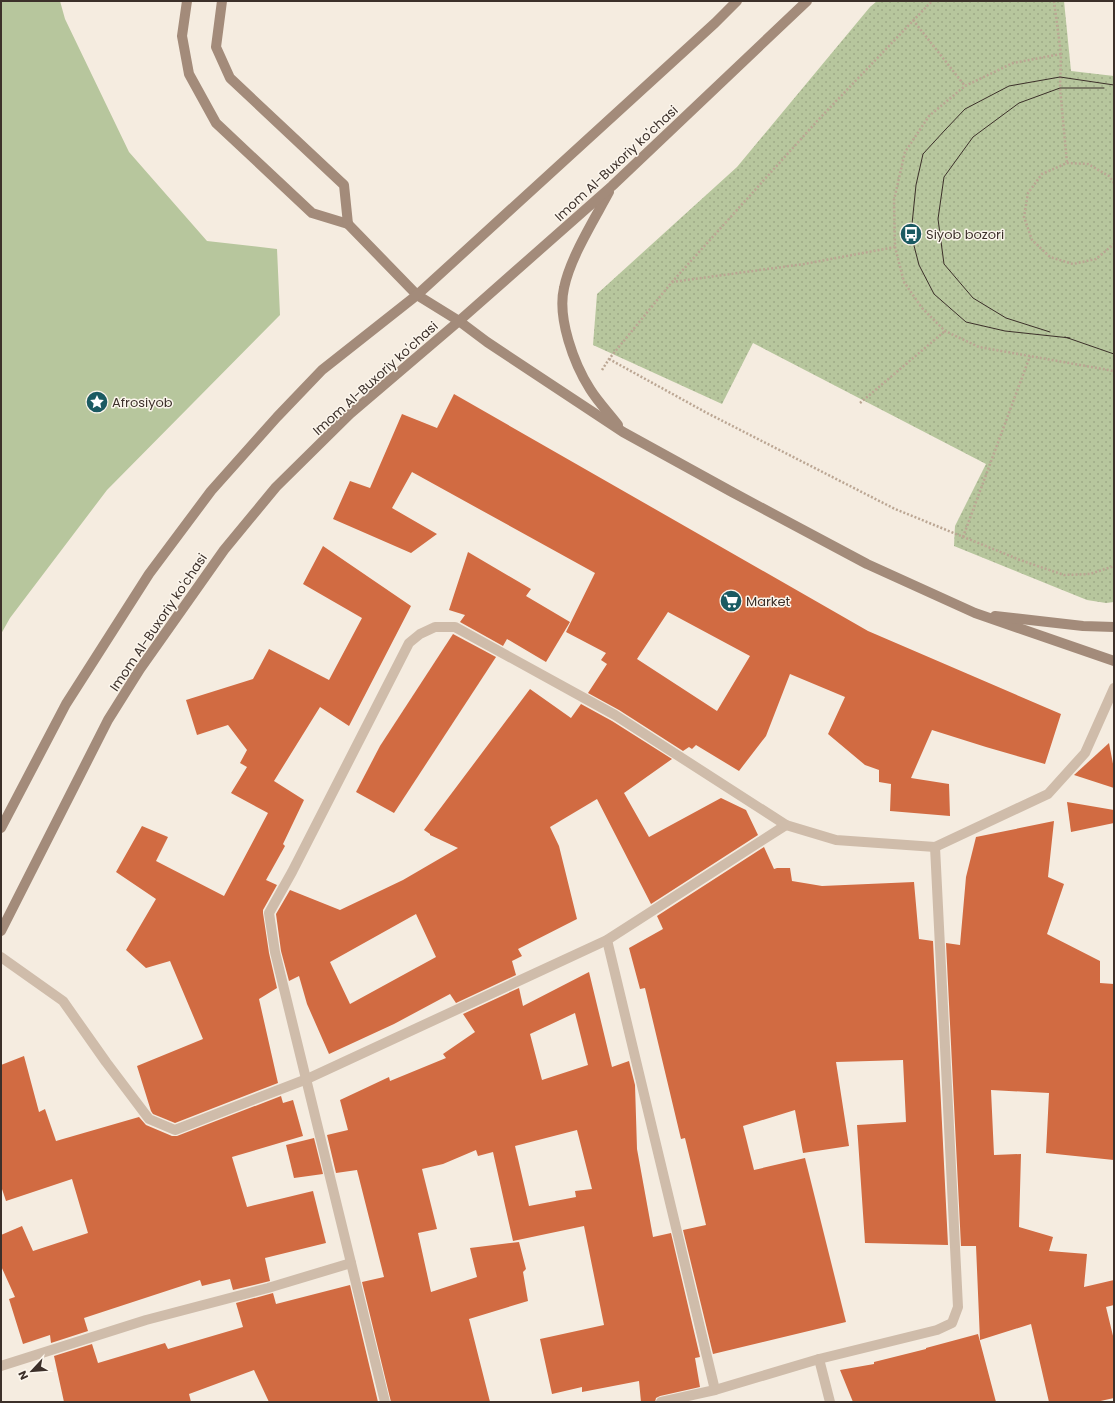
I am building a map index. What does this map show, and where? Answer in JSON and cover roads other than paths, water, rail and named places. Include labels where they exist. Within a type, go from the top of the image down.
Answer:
[{"type":"main road","points":[[187,1],[182,36],[189,74],[216,123],[312,213],[348,224],[417,295],[459,321],[487,342],[623,432],[867,564],[975,613],[1114,661]]},
{"type":"main road","points":[[222,1],[216,47],[230,78],[344,185],[348,224]]},
{"type":"main road","points":[[1,828],[70,697],[149,574],[211,491],[277,417],[322,370],[417,295],[715,23],[737,1]]},
{"type":"main road","name":"Imom Al-Buxoriy ko'chasi","points":[[1,931],[108,720],[140,669],[224,550],[276,487],[350,414],[459,321],[612,186],[807,1]]},
{"type":"main road","points":[[612,186],[581,244],[569,272],[563,289],[563,314],[576,362],[590,389],[623,432]]},
{"type":"main road","points":[[975,613],[1083,626],[1114,627]]},
{"type":"street","points":[[385,1402],[276,952],[269,913],[296,865],[409,643],[420,634],[435,627],[455,627],[615,715],[786,825],[836,840],[936,847],[1048,794],[1085,753],[1114,688]]},
{"type":"street","points":[[1,958],[63,1001],[149,1119],[175,1130],[307,1079],[607,940],[786,825]]},
{"type":"street","points":[[661,1402],[715,1390],[819,1359],[937,1330],[952,1323],[958,1307],[936,847]]},
{"type":"street","points":[[607,940],[715,1390]]},
{"type":"street","points":[[1,1366],[146,1320],[268,1288],[351,1263]]},
{"type":"street","points":[[819,1359],[830,1402]]},
{"type":"tram line","points":[[1070,338],[1005,331],[966,322],[934,294],[919,265],[911,234],[916,185],[923,154],[945,130],[965,109],[1009,86],[1060,77],[1114,85]]},
{"type":"tram line","points":[[1050,332],[1006,318],[973,298],[944,264],[938,219],[944,177],[973,137],[1019,103],[1060,88],[1104,88]]},
{"type":"tram line","points":[[1065,337],[1114,354]]},
{"type":"place","name":"Siyob bozori","points":[[911,234]]},
{"type":"place","name":"Afrosiyob","points":[[97,402]]},
{"type":"place","name":"Market","points":[[731,601]]}]
